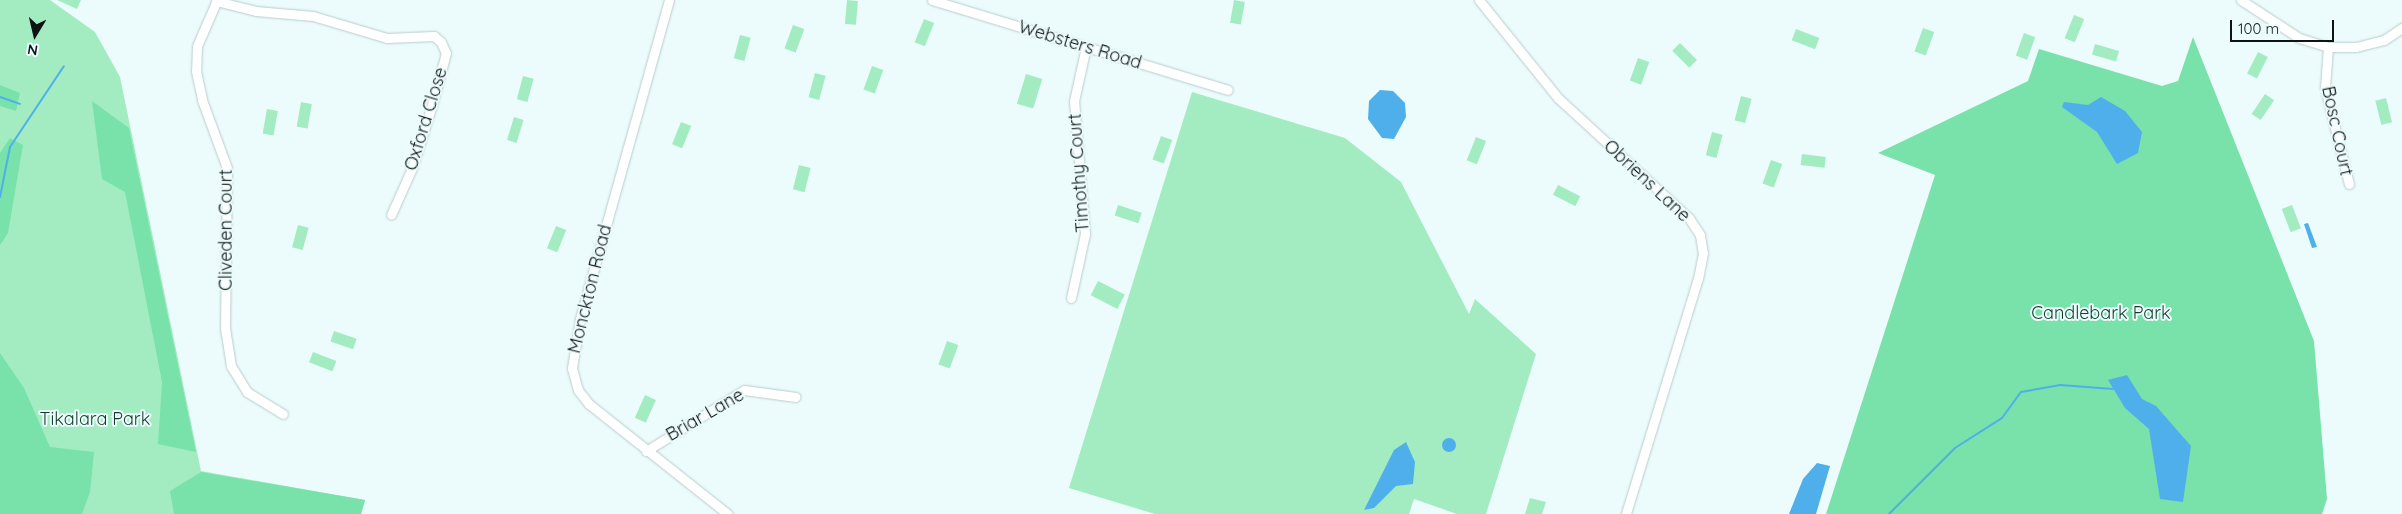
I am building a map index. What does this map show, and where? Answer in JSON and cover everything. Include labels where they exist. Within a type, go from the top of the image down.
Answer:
[{"type":"street","name":"Monckton Road","points":[[669,0],[572,357],[582,396],[646,450],[728,514]]},
{"type":"street","name":"Websters Road","points":[[932,0],[1228,90]]},
{"type":"street","name":"Obriens Lane","points":[[1479,0],[1558,98],[1689,218],[1700,235],[1703,253],[1698,278],[1626,514]]},
{"type":"street","points":[[2241,0],[2299,38],[2328,47],[2356,47],[2384,40],[2402,28]]},
{"type":"street","name":"Oxford Close","points":[[216,1],[266,13],[313,16],[387,38],[434,36],[441,42],[446,53],[432,105],[412,168],[391,215]]},
{"type":"street","name":"Cliveden Court","points":[[216,1],[197,46],[196,71],[202,100],[228,168],[225,328],[231,366],[247,392],[283,414]]},
{"type":"street","name":"Timothy Court","points":[[1071,298],[1086,234],[1074,101],[1086,47]]},
{"type":"street","name":"Bosc Court","points":[[2328,47],[2325,88],[2349,184]]},
{"type":"street","name":"Briar Lane","points":[[646,450],[744,390],[796,397]]},
{"type":"green space","name":"Tikalara Park","points":[[0,0],[50,0],[95,32],[120,77],[201,471],[365,500],[361,514],[0,514]]},
{"type":"green space","points":[[57,0],[81,0],[77,9]]},
{"type":"green space","points":[[847,0],[858,1],[856,25],[845,24]]},
{"type":"green space","points":[[1234,0],[1245,2],[1241,25],[1230,23]]},
{"type":"green space","points":[[2074,15],[2084,19],[2075,42],[2065,38]]},
{"type":"green space","points":[[924,19],[934,23],[925,46],[915,42]]},
{"type":"green space","points":[[793,25],[804,29],[796,53],[784,48]]},
{"type":"green space","points":[[1923,28],[1934,32],[1926,56],[1914,51]]},
{"type":"green space","points":[[1796,29],[1819,38],[1815,49],[1792,40]]},
{"type":"green space","points":[[2024,33],[2035,37],[2027,60],[2016,56]]},
{"type":"green space","points":[[740,35],[751,38],[744,61],[734,58]]},
{"type":"green space","name":"Candlebark Park","points":[[2193,37],[2314,341],[2327,499],[2322,514],[1826,514],[1935,175],[1878,153],[2028,81],[2039,49],[2162,86],[2178,81]]},
{"type":"green space","points":[[1680,43],[1697,60],[1689,68],[1672,51]]},
{"type":"green space","points":[[2095,44],[2119,51],[2116,61],[2092,55]]},
{"type":"green space","points":[[2258,52],[2268,57],[2257,78],[2247,73]]},
{"type":"green space","points":[[1638,58],[1649,62],[1641,85],[1630,81]]},
{"type":"green space","points":[[872,66],[883,70],[875,94],[863,89]]},
{"type":"green space","points":[[815,73],[826,76],[819,100],[809,97]]},
{"type":"green space","points":[[1026,74],[1042,79],[1033,109],[1017,104]]},
{"type":"green space","points":[[523,76],[534,79],[527,102],[517,99]]},
{"type":"green space","points":[[0,85],[20,93],[16,111],[0,106]]},
{"type":"green space","points":[[1192,92],[1345,138],[1401,182],[1469,314],[1475,299],[1536,354],[1486,514],[1457,514],[1414,499],[1409,514],[1155,514],[1069,488]]},
{"type":"green space","points":[[2265,94],[2274,100],[2261,120],[2252,114]]},
{"type":"green space","points":[[1741,96],[1752,99],[1745,123],[1735,120]]},
{"type":"green space","points":[[2386,98],[2392,122],[2381,125],[2375,101]]},
{"type":"green space","points":[[92,101],[129,128],[196,452],[158,444],[162,382],[125,192],[102,179]]},
{"type":"green space","points":[[301,102],[312,104],[307,129],[297,127]]},
{"type":"green space","points":[[267,109],[278,111],[273,136],[263,134]]},
{"type":"green space","points":[[514,117],[524,120],[517,143],[507,140]]},
{"type":"green space","points":[[681,122],[691,126],[682,148],[672,144]]},
{"type":"green space","points":[[1712,132],[1723,135],[1716,158],[1706,155]]},
{"type":"green space","points":[[1161,136],[1172,140],[1164,164],[1152,159]]},
{"type":"green space","points":[[1476,137],[1486,141],[1477,164],[1467,160]]},
{"type":"green space","points":[[10,138],[23,145],[8,233],[0,245],[0,153]]},
{"type":"green space","points":[[1802,154],[1826,157],[1824,168],[1801,165]]},
{"type":"green space","points":[[1771,160],[1782,164],[1774,188],[1762,183]]},
{"type":"green space","points":[[799,165],[811,168],[805,192],[793,189]]},
{"type":"green space","points":[[1558,185],[1580,196],[1575,206],[1553,195]]},
{"type":"green space","points":[[1118,205],[1142,213],[1138,223],[1115,215]]},
{"type":"green space","points":[[2292,205],[2301,228],[2291,232],[2282,209]]},
{"type":"green space","points":[[298,225],[309,228],[303,250],[292,247]]},
{"type":"green space","points":[[556,226],[566,230],[557,252],[547,248]]},
{"type":"green space","points":[[1098,281],[1125,295],[1117,309],[1091,295]]},
{"type":"green space","points":[[334,331],[357,339],[353,349],[330,341]]},
{"type":"green space","points":[[947,341],[958,345],[950,369],[938,364]]},
{"type":"green space","points":[[313,352],[336,361],[332,371],[309,362]]},
{"type":"green space","points":[[0,353],[24,388],[50,447],[94,452],[90,492],[82,514],[0,514]]},
{"type":"green space","points":[[645,395],[656,400],[646,423],[635,418]]},
{"type":"green space","points":[[201,472],[365,500],[361,514],[174,514],[170,491]]},
{"type":"green space","points":[[1530,498],[1546,502],[1542,514],[1525,514]]},
{"type":"water","points":[[1380,90],[1393,91],[1405,103],[1406,117],[1394,139],[1382,138],[1368,119],[1369,101]]},
{"type":"water","points":[[2101,97],[2125,111],[2142,132],[2138,153],[2117,164],[2097,132],[2062,107],[2064,102],[2088,105]]},
{"type":"water","points":[[2308,223],[2317,247],[2312,248],[2304,224]]},
{"type":"water","points":[[2127,375],[2142,399],[2156,406],[2191,446],[2183,502],[2160,499],[2149,429],[2125,408],[2108,380]]},
{"type":"water","points":[[1446,438],[1452,438],[1456,445],[1452,452],[1446,452],[1442,448],[1442,442]]},
{"type":"water","points":[[1406,442],[1415,462],[1413,484],[1396,486],[1374,508],[1364,510],[1394,450]]},
{"type":"water","points":[[1817,463],[1830,466],[1816,514],[1789,514],[1803,479]]},
{"type":"waterway","points":[[0,197],[10,147],[64,66]]},
{"type":"waterway","points":[[0,97],[20,104]]},
{"type":"waterway","points":[[1889,514],[1955,448],[2002,418],[2021,392],[2060,385],[2113,389]]}]
